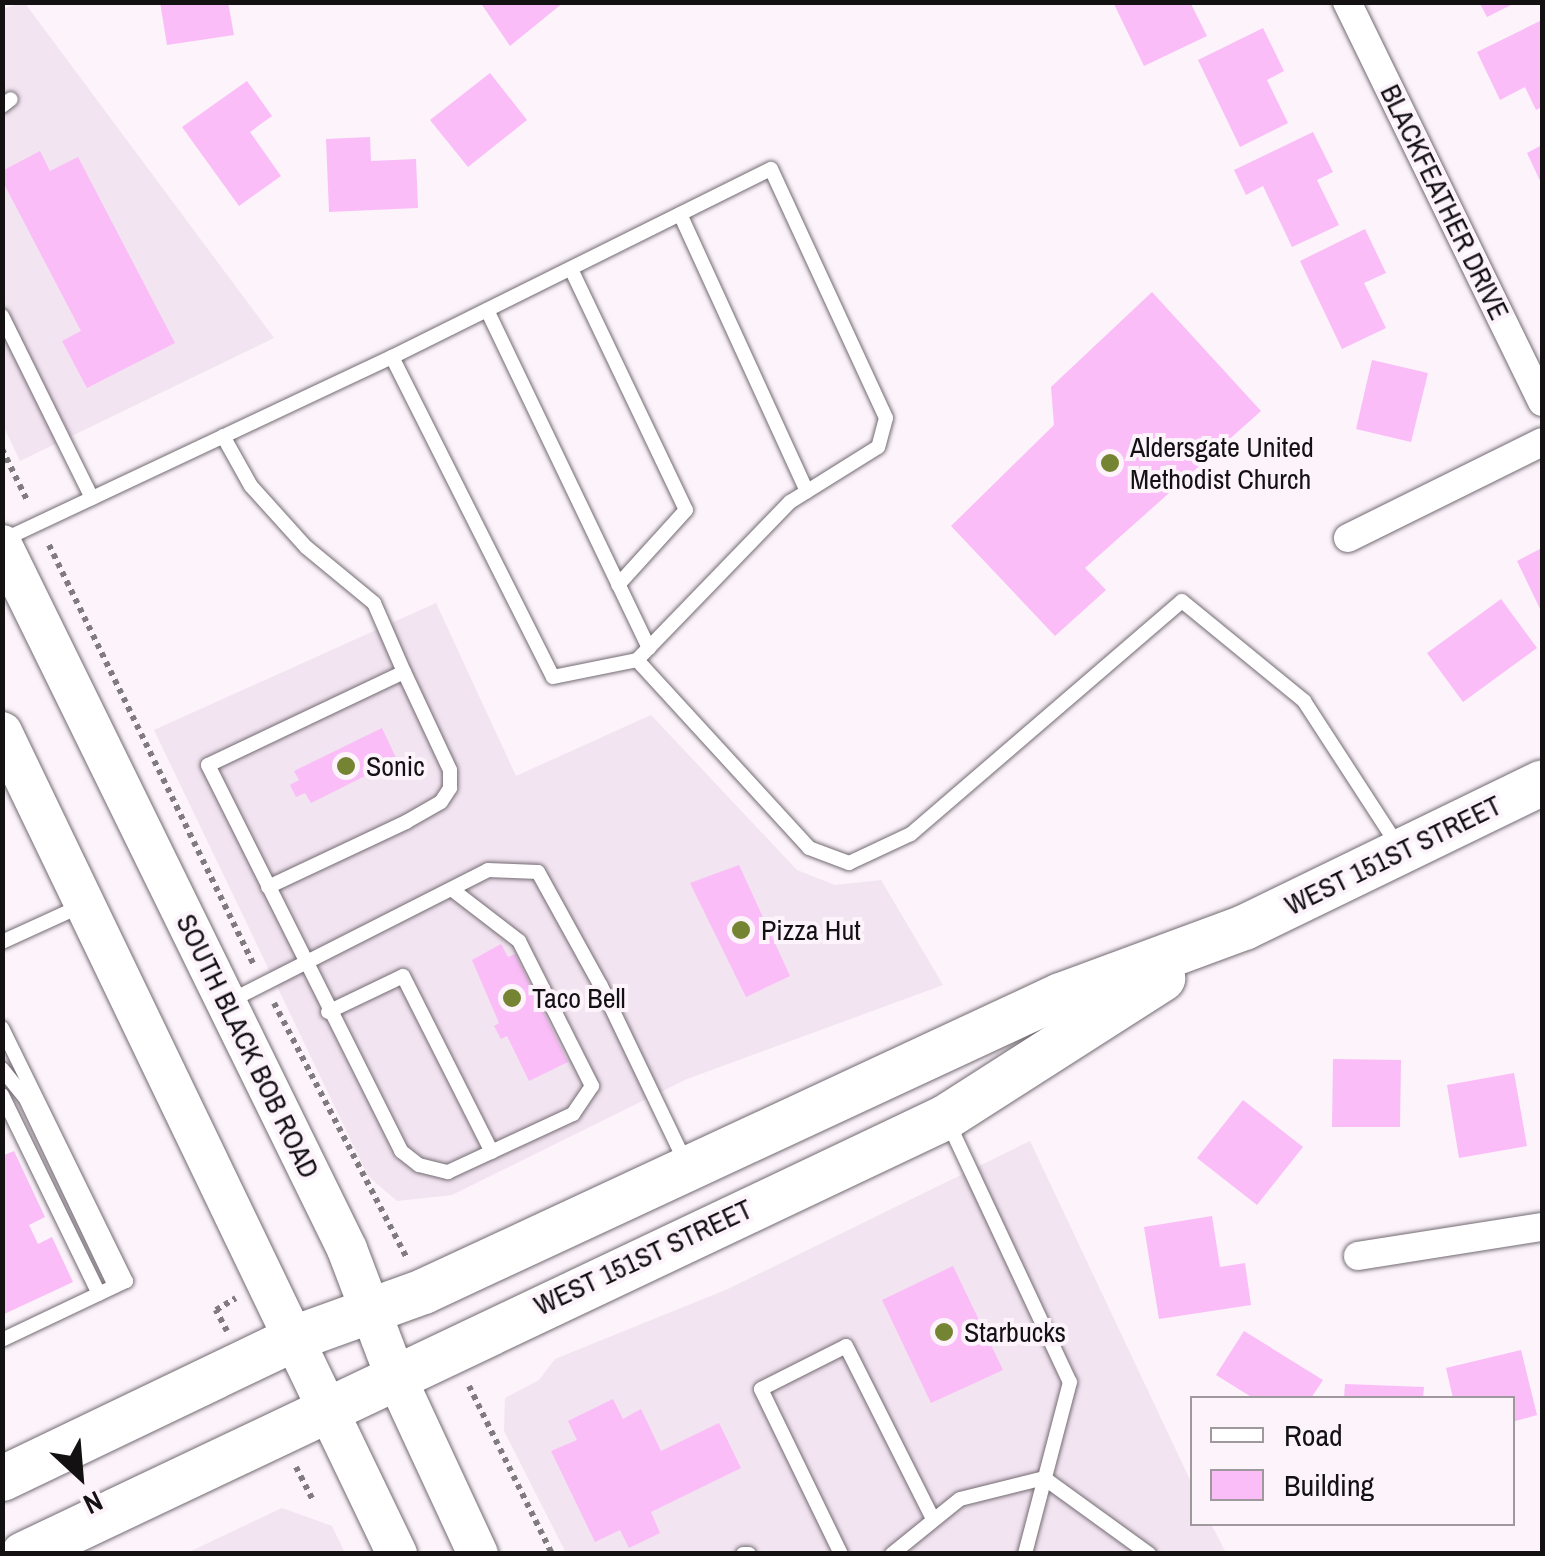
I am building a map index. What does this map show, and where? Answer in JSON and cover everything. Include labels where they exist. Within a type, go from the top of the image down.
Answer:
[{"type":"main road","name":"SOUTH BLACK BOB ROAD","points":[[2,543],[347,1249],[394,1374],[478,1554]]},
{"type":"main road","points":[[2,732],[296,1337],[396,1554]]},
{"type":"main road","name":"WEST 151ST STREET","points":[[2,1478],[296,1337],[370,1312],[1108,977],[1244,926],[1542,782]]},
{"type":"main road","name":"WEST 151ST STREET","points":[[23,1554],[327,1405],[945,1117],[1244,926]]},
{"type":"main road","points":[[945,1117],[942,1083],[948,1068],[1108,977]]},
{"type":"street","name":"BLACKFEATHER DRIVE","points":[[1346,2],[1542,402]]},
{"type":"street","points":[[1348,538],[1542,442]]},
{"type":"street","points":[[1358,1256],[1542,1227]]},
{"type":"lane","points":[[2,543],[38,522],[392,357],[771,169],[886,418],[878,447],[807,491],[637,660],[553,677],[392,357]]},
{"type":"lane","points":[[680,214],[807,491]]},
{"type":"lane","points":[[571,269],[686,510],[618,586]]},
{"type":"lane","points":[[487,310],[649,648]]},
{"type":"lane","points":[[2,316],[92,498]]},
{"type":"lane","points":[[223,436],[251,486],[306,547],[374,602],[450,770],[450,788],[441,802],[268,886]]},
{"type":"lane","points":[[637,660],[809,848],[849,862],[910,834],[1182,601],[1304,701],[1402,850]]},
{"type":"lane","points":[[404,672],[208,764],[303,964],[400,1151],[419,1165],[448,1172],[573,1114],[592,1086],[519,941],[454,892]]},
{"type":"lane","points":[[226,1003],[454,892],[488,870],[538,872],[688,1166]]},
{"type":"lane","points":[[2,942],[87,903]]},
{"type":"lane","points":[[328,1012],[403,976],[492,1152]]},
{"type":"lane","points":[[2,1028],[126,1281],[2,1340]]},
{"type":"lane","points":[[2,1069],[25,1097],[115,1286]]},
{"type":"lane","points":[[2,1095],[99,1294]]},
{"type":"lane","points":[[945,1117],[1070,1382],[1025,1554]]},
{"type":"lane","points":[[841,1554],[761,1390],[846,1346],[932,1517]]},
{"type":"lane","points":[[892,1554],[932,1517],[960,1499],[1044,1478],[1149,1554]]},
{"type":"path","points":[[2,450],[264,984],[388,1218]]},
{"type":"path","points":[[481,1410],[552,1554]]},
{"type":"shaded area","points":[[24,2],[274,338],[20,461],[3,425],[3,9]]},
{"type":"shaded area","points":[[436,603],[516,776],[651,715],[797,870],[835,885],[881,880],[943,985],[687,1079],[452,1195],[397,1201],[368,1176],[154,730]]},
{"type":"shaded area","points":[[1030,1141],[1190,1480],[1190,1526],[1212,1526],[1226,1553],[566,1553],[504,1431],[505,1398],[539,1380],[555,1359],[728,1289]]},
{"type":"shaded area","points":[[282,1508],[332,1526],[345,1553],[187,1553]]},
{"type":"building","points":[[160,2],[228,2],[234,35],[167,45]]},
{"type":"building","points":[[480,2],[564,2],[510,46]]},
{"type":"building","points":[[1113,2],[1190,2],[1207,36],[1144,66]]},
{"type":"building","points":[[1479,2],[1517,2],[1487,17]]},
{"type":"building","points":[[1542,20],[1542,107],[1536,110],[1525,87],[1500,100],[1477,52]]},
{"type":"building","points":[[1263,28],[1284,71],[1267,80],[1288,123],[1240,147],[1198,60]]},
{"type":"building","points":[[490,73],[527,120],[468,167],[430,120]]},
{"type":"building","points":[[247,81],[272,116],[250,132],[281,176],[239,206],[182,127]]},
{"type":"building","points":[[1313,132],[1333,172],[1317,180],[1339,225],[1292,247],[1263,186],[1246,195],[1234,170]]},
{"type":"building","points":[[370,137],[371,161],[416,159],[418,208],[329,212],[326,139]]},
{"type":"building","points":[[1542,145],[1542,185],[1527,153]]},
{"type":"building","points":[[40,151],[50,171],[78,157],[175,343],[87,388],[62,341],[81,331],[2,180],[2,171]]},
{"type":"building","points":[[1365,229],[1386,273],[1364,283],[1386,328],[1342,349],[1300,261]]},
{"type":"building","name":"Aldersgate United Methodist Church","points":[[1152,292],[1261,411],[1085,568],[1106,590],[1055,636],[951,526],[1054,425],[1051,387]]},
{"type":"building","points":[[1372,360],[1428,373],[1411,442],[1356,429]]},
{"type":"building","points":[[1542,548],[1542,613],[1517,561]]},
{"type":"building","points":[[1501,599],[1537,648],[1463,702],[1427,653]]},
{"type":"building","name":"Sonic","points":[[382,728],[397,760],[311,803],[305,793],[296,797],[290,785],[299,780],[294,771]]},
{"type":"building","name":"Pizza Hut","points":[[739,865],[790,976],[746,997],[690,883]]},
{"type":"building","name":"Taco Bell","points":[[501,944],[508,957],[515,954],[568,1062],[529,1081],[507,1036],[501,1039],[494,1026],[499,1023],[472,960]]},
{"type":"building","points":[[1333,1059],[1401,1060],[1400,1127],[1332,1127]]},
{"type":"building","points":[[1514,1073],[1527,1146],[1459,1158],[1447,1085]]},
{"type":"building","points":[[1243,1100],[1303,1147],[1257,1205],[1197,1158]]},
{"type":"building","points":[[14,1151],[45,1217],[29,1225],[38,1244],[52,1237],[73,1282],[2,1315],[2,1156]]},
{"type":"building","points":[[1212,1216],[1220,1267],[1245,1263],[1251,1305],[1159,1319],[1144,1227]]},
{"type":"building","points":[[953,1266],[1003,1370],[931,1403],[882,1300]]},
{"type":"building","points":[[1244,1331],[1323,1380],[1312,1396],[1250,1396],[1216,1375]]},
{"type":"building","points":[[1521,1350],[1537,1415],[1515,1421],[1515,1396],[1453,1396],[1446,1368]]},
{"type":"building","points":[[1345,1384],[1424,1387],[1423,1396],[1344,1396]]},
{"type":"building","points":[[613,1399],[623,1419],[641,1409],[661,1451],[719,1423],[741,1468],[651,1512],[660,1533],[629,1548],[620,1530],[595,1542],[551,1451],[577,1440],[568,1421]]},
{"type":"place","name":"Aldersgate United Methodist Church","points":[[1110,463]]},
{"type":"place","name":"Sonic","points":[[346,766]]},
{"type":"place","name":"Pizza Hut","points":[[741,930]]},
{"type":"place","name":"Taco Bell","points":[[512,998]]},
{"type":"place","name":"Starbucks","points":[[944,1332]]}]
